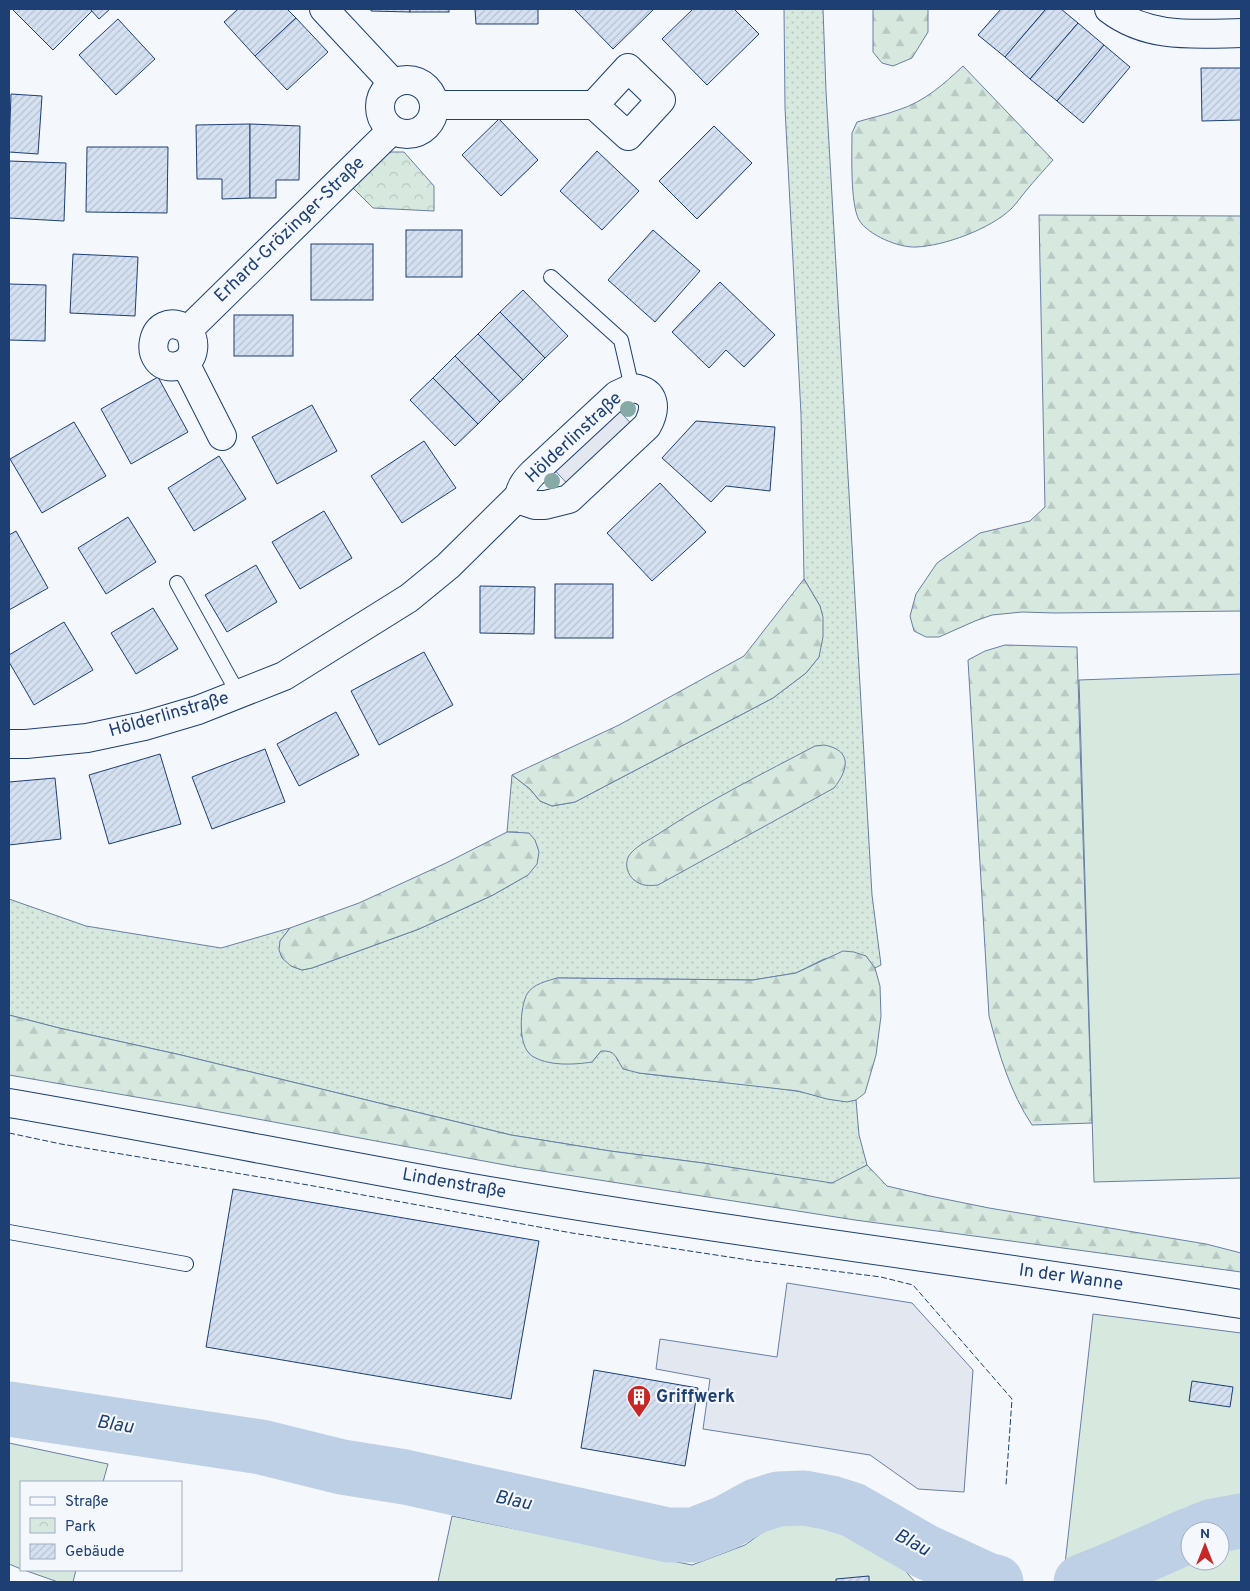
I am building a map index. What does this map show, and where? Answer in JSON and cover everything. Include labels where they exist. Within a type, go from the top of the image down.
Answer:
[{"type":"street","points":[[324,9],[393,83]]},
{"type":"street","points":[[1109,9],[1121,18],[1145,29],[1179,34],[1241,33]]},
{"type":"street","points":[[402,80],[420,83],[432,96],[434,105],[430,121],[424,128],[409,134],[401,134],[385,124],[380,115],[379,106],[381,97],[386,89],[393,83],[402,80]]},
{"type":"street","points":[[434,105],[594,105]]},
{"type":"street","name":"Erhard-Grözinger-Straße","points":[[188,330],[392,130]]},
{"type":"street","points":[[169,325],[176,325],[188,330],[194,342],[194,350],[189,360],[174,367],[161,363],[156,358],[152,347],[154,338],[161,329],[169,325]]},
{"type":"street","points":[[185,363],[222,436]]},
{"type":"street","name":"Hölderlinstraße","points":[[9,744],[87,738],[144,726],[198,710],[284,676],[409,598],[448,566],[519,496],[524,483],[533,473],[617,395],[632,388],[640,389],[647,393],[654,407],[653,416],[647,426],[569,499],[552,504],[535,505],[523,501],[519,496]]},
{"type":"street","name":"Lindenstraße","points":[[9,1103],[466,1187],[758,1234],[900,1254]]},
{"type":"street","name":"In der Wanne","points":[[900,1254],[1081,1278],[1241,1304]]},
{"type":"lane","points":[[551,277],[621,340],[632,388]]},
{"type":"lane","name":"Hölderlinstraße","points":[[177,583],[239,695]]},
{"type":"lane","points":[[9,1232],[186,1264]]},
{"type":"green space","points":[[784,9],[823,9],[826,91],[872,895],[881,965],[875,968],[865,956],[824,959],[796,973],[753,980],[557,978],[524,1005],[521,1036],[592,1062],[601,1051],[608,1050],[615,1054],[618,1061],[639,1073],[776,1088],[804,1092],[841,1101],[856,1100],[859,1135],[867,1165],[832,1184],[511,1135],[9,1015],[9,899],[86,926],[221,948],[290,928],[280,941],[291,966],[302,970],[312,968],[419,929],[493,895],[528,875],[518,832],[507,832],[512,775],[530,789],[540,801],[552,806],[575,802],[773,698],[806,673],[819,657],[820,606],[804,579],[801,414],[785,108]]},
{"type":"green space","points":[[873,9],[928,9],[928,32],[912,58],[893,66],[882,63],[873,52]]},
{"type":"green space","points":[[963,66],[1053,160],[1011,209],[979,230],[953,240],[927,246],[909,247],[884,240],[863,226],[856,212],[852,178],[852,133],[857,122],[907,107],[925,97],[941,86]]},
{"type":"green space","points":[[379,152],[404,152],[434,186],[434,211],[373,208],[348,183]]},
{"type":"green space","points":[[1039,215],[1241,216],[1241,611],[1022,612],[992,615],[939,637],[926,637],[914,631],[910,616],[916,594],[937,563],[980,533],[1030,521],[1045,507]]},
{"type":"green space","points":[[804,579],[820,606],[823,617],[823,637],[819,657],[806,673],[773,698],[575,802],[552,806],[540,801],[530,789],[512,775],[619,725],[744,656]]},
{"type":"green space","points":[[1005,645],[1077,647],[1092,1123],[1032,1125],[1011,1086],[989,1016],[968,660],[985,651]]},
{"type":"green space","points":[[1241,674],[1241,1178],[1094,1182],[1079,680]]},
{"type":"green space","points":[[824,745],[839,751],[845,761],[843,774],[834,788],[658,885],[642,884],[631,877],[627,867],[627,860],[631,853],[642,844],[738,787],[815,746]]},
{"type":"green space","points":[[507,832],[529,833],[535,840],[539,852],[537,864],[528,875],[493,895],[419,929],[312,968],[302,970],[291,966],[282,958],[279,950],[280,941],[290,928],[359,903],[446,863]]},
{"type":"green space","points":[[843,951],[866,956],[875,968],[880,986],[881,1016],[876,1055],[865,1093],[856,1100],[847,1102],[798,1091],[639,1073],[623,1069],[613,1053],[606,1051],[601,1051],[592,1062],[569,1064],[545,1062],[532,1056],[524,1044],[521,1026],[527,994],[536,985],[553,979],[753,980],[796,973]]},
{"type":"green space","points":[[9,1015],[511,1135],[832,1183],[867,1165],[887,1186],[989,1208],[1206,1244],[1241,1253],[1241,1272],[855,1220],[516,1167],[9,1075]]},
{"type":"green space","points":[[1093,1314],[1241,1333],[1241,1582],[1063,1582]]},
{"type":"green space","points":[[9,1443],[108,1464],[103,1481],[20,1481],[20,1569],[9,1564]]},
{"type":"green space","points":[[452,1516],[692,1565],[745,1545],[774,1524],[806,1524],[860,1538],[895,1559],[915,1582],[438,1582]]},
{"type":"green space","points":[[27,1571],[76,1571],[73,1582],[58,1582]]},
{"type":"shaded area","points":[[610,401],[640,433],[576,493],[546,461]]},
{"type":"shaded area","points":[[787,1283],[912,1303],[973,1370],[964,1492],[918,1489],[870,1455],[703,1429],[710,1379],[656,1369],[660,1339],[777,1357]]},
{"type":"building","points":[[12,9],[90,9],[92,11],[53,50]]},
{"type":"building","points":[[90,9],[110,9],[99,19]]},
{"type":"building","points":[[238,9],[287,9],[296,18],[255,56],[224,22]]},
{"type":"building","points":[[371,9],[410,9],[410,12],[371,11]]},
{"type":"building","points":[[410,9],[449,9],[449,12],[410,12]]},
{"type":"building","points":[[475,9],[538,9],[538,24],[476,24]]},
{"type":"building","points":[[574,9],[654,9],[613,49]]},
{"type":"building","points":[[693,9],[734,9],[759,34],[707,85],[662,39]]},
{"type":"building","points":[[1001,9],[1046,9],[1005,57],[978,35]]},
{"type":"building","points":[[1046,9],[1061,9],[1078,23],[1030,79],[1005,57]]},
{"type":"building","points":[[296,18],[328,52],[287,90],[255,56]]},
{"type":"building","points":[[118,19],[155,59],[116,95],[79,55]]},
{"type":"building","points":[[1078,23],[1104,45],[1057,101],[1030,79]]},
{"type":"building","points":[[1104,45],[1130,67],[1083,123],[1057,101]]},
{"type":"building","points":[[1201,68],[1241,68],[1241,120],[1202,121]]},
{"type":"building","points":[[11,94],[42,96],[38,154],[9,152]]},
{"type":"building","points":[[499,119],[538,160],[501,196],[462,155]]},
{"type":"building","points":[[250,124],[250,198],[222,199],[222,179],[197,179],[196,125]]},
{"type":"building","points":[[250,124],[300,126],[299,180],[276,180],[276,198],[250,198]]},
{"type":"building","points":[[714,126],[752,163],[697,219],[659,181]]},
{"type":"building","points":[[87,147],[168,147],[167,213],[86,212]]},
{"type":"building","points":[[597,151],[639,191],[602,230],[560,191]]},
{"type":"building","points":[[9,161],[66,163],[64,221],[9,218]]},
{"type":"building","points":[[406,230],[462,230],[462,277],[406,277]]},
{"type":"building","points":[[653,230],[700,271],[655,322],[608,280]]},
{"type":"building","points":[[311,244],[373,244],[373,300],[311,300]]},
{"type":"building","points":[[73,254],[138,257],[135,316],[70,313]]},
{"type":"building","points":[[720,282],[775,335],[744,367],[726,350],[709,368],[672,332]]},
{"type":"building","points":[[9,284],[46,285],[45,341],[9,340]]},
{"type":"building","points":[[523,290],[568,336],[545,358],[500,312]]},
{"type":"building","points":[[500,312],[545,358],[523,380],[478,334]]},
{"type":"building","points":[[234,315],[293,315],[293,356],[234,356]]},
{"type":"building","points":[[478,334],[523,380],[500,402],[455,356]]},
{"type":"building","points":[[455,356],[500,402],[478,424],[433,378]]},
{"type":"building","points":[[158,377],[188,432],[131,464],[101,409]]},
{"type":"building","points":[[433,378],[478,424],[455,446],[410,400]]},
{"type":"building","points":[[312,405],[337,451],[277,484],[252,437]]},
{"type":"building","points":[[696,421],[775,427],[770,491],[726,486],[711,502],[662,458]]},
{"type":"building","points":[[74,422],[106,476],[42,513],[10,459]]},
{"type":"building","points":[[424,441],[456,488],[402,523],[371,476]]},
{"type":"building","points":[[219,456],[246,499],[194,531],[168,488]]},
{"type":"building","points":[[660,483],[706,532],[652,581],[607,533]]},
{"type":"building","points":[[324,511],[352,558],[300,589],[272,542]]},
{"type":"building","points":[[128,517],[156,562],[106,594],[78,548]]},
{"type":"building","points":[[16,531],[48,588],[9,610],[9,535]]},
{"type":"building","points":[[256,565],[277,602],[227,632],[205,595]]},
{"type":"building","points":[[555,584],[613,584],[613,638],[555,638]]},
{"type":"building","points":[[480,586],[535,587],[534,634],[480,633]]},
{"type":"building","points":[[153,608],[178,649],[136,674],[111,633]]},
{"type":"building","points":[[64,622],[93,670],[34,705],[9,662],[9,655]]},
{"type":"building","points":[[424,652],[453,705],[379,745],[351,691]]},
{"type":"building","points":[[336,712],[359,755],[299,786],[277,744]]},
{"type":"building","points":[[265,749],[285,802],[212,829],[192,777]]},
{"type":"building","points":[[160,754],[181,824],[109,844],[89,775]]},
{"type":"building","points":[[55,778],[61,839],[9,845],[9,782]]},
{"type":"building","points":[[233,1189],[539,1241],[511,1399],[206,1347]]},
{"type":"building","name":"Griffwerk","points":[[594,1370],[698,1388],[685,1466],[581,1448]]},
{"type":"building","points":[[1192,1381],[1233,1387],[1230,1407],[1189,1401]]},
{"type":"building","points":[[869,1576],[869,1582],[836,1582],[836,1579]]},
{"type":"waterway","name":"Blau","points":[[9,1409],[261,1447],[342,1467],[405,1477],[668,1535],[694,1535],[725,1523],[756,1506],[778,1499],[804,1498],[831,1503],[853,1510],[924,1551],[987,1580],[996,1582]]},
{"type":"waterway","name":"Blau","points":[[1230,1523],[1241,1521]]},
{"type":"waterway","name":"Blau","points":[[1081,1582],[1180,1539]]},
{"type":"fence","points":[[9,1133],[61,1144],[308,1185],[572,1233],[755,1261],[881,1277],[913,1285],[1012,1399],[1006,1485]]},
{"type":"place","name":"Griffwerk","points":[[639,1418]]}]
